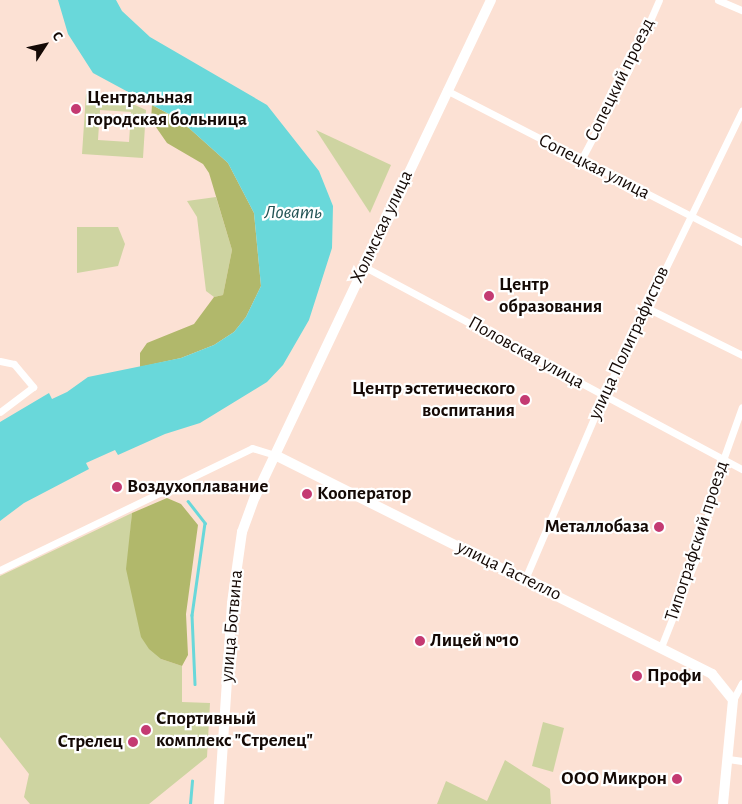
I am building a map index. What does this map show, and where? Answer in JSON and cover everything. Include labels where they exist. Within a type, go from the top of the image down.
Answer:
[{"type":"main road","name":"Холмская улица","points":[[275,455],[490,0]]},
{"type":"main road","name":"улица Гастелло","points":[[275,455],[712,674],[733,700]]},
{"type":"main road","name":"улица Ботвина","points":[[219,804],[232,603],[242,532],[275,455]]},
{"type":"main road","points":[[723,804],[733,700]]},
{"type":"street","name":"Сопецкий проезд","points":[[580,160],[628,70],[660,0]]},
{"type":"street","points":[[718,0],[742,10]]},
{"type":"street","name":"Сопецкая улица","points":[[446,90],[742,242]]},
{"type":"street","name":"улица Полиграфистов","points":[[525,579],[604,395],[689,215],[742,111]]},
{"type":"street","name":"Половская улица","points":[[363,266],[742,469]]},
{"type":"street","points":[[645,307],[742,355]]},
{"type":"street","points":[[0,361],[14,364],[33,387],[0,412]]},
{"type":"street","name":"Типографский проезд","points":[[661,647],[695,561],[723,460],[742,406]]},
{"type":"street","points":[[0,570],[252,448],[275,455]]},
{"type":"street","points":[[733,700],[742,684]]},
{"type":"street","points":[[728,759],[742,760]]},
{"type":"green space","points":[[86,94],[115,96],[146,110],[143,158],[82,154]],"holes":[[[100,110],[131,112],[129,142],[98,140]]]},
{"type":"green space","points":[[152,105],[180,120],[228,163],[254,213],[261,286],[246,317],[234,332],[214,345],[181,358],[140,367],[140,353],[147,343],[194,324],[214,297],[223,295],[232,250],[209,173],[203,164],[167,143],[151,120]]},
{"type":"green space","points":[[316,130],[391,165],[370,213]]},
{"type":"green space","points":[[216,197],[232,250],[223,295],[214,297],[206,291],[197,217],[187,201]]},
{"type":"green space","points":[[77,227],[118,227],[125,244],[118,266],[77,273]]},
{"type":"green space","points":[[167,498],[181,504],[198,525],[186,614],[188,655],[182,666],[161,659],[149,649],[141,637],[126,569],[132,513]]},
{"type":"green space","points":[[132,513],[130,538],[161,659],[182,666],[182,702],[210,703],[207,757],[149,804],[30,804],[24,797],[29,774],[0,737],[0,576]]},
{"type":"green space","points":[[543,722],[564,728],[553,772],[532,766]]},
{"type":"green space","points":[[505,760],[550,789],[551,804],[437,804],[446,781],[487,801]]},
{"type":"water","name":"Ловать","points":[[58,0],[116,0],[122,11],[150,37],[267,105],[319,171],[333,206],[332,248],[309,320],[283,365],[267,382],[200,423],[165,434],[118,455],[115,450],[86,463],[89,469],[24,503],[0,521],[0,422],[49,393],[52,399],[67,392],[88,377],[181,358],[214,345],[234,332],[246,317],[261,286],[254,213],[228,163],[180,120],[93,73],[68,34]]},
{"type":"waterway","points":[[188,501],[205,523],[192,615],[195,684]]},
{"type":"waterway","points":[[190,804],[192,781]]},
{"type":"place","name":"Центральная городская больница","points":[[76,109]]},
{"type":"place","name":"Центр образования","points":[[489,296]]},
{"type":"place","name":"Центр эстетического воспитания","points":[[525,400]]},
{"type":"place","name":"Воздухоплавание","points":[[117,487]]},
{"type":"place","name":"Кооператор","points":[[307,494]]},
{"type":"place","name":"Металлобаза","points":[[659,527]]},
{"type":"place","name":"Лицей №10","points":[[420,641]]},
{"type":"place","name":"Профи","points":[[637,676]]},
{"type":"place","name":"Спортивный комплекс \"Стрелец\"","points":[[146,730]]},
{"type":"place","name":"Стрелец","points":[[133,742]]},
{"type":"place","name":"ООО Микрон","points":[[677,779]]}]
